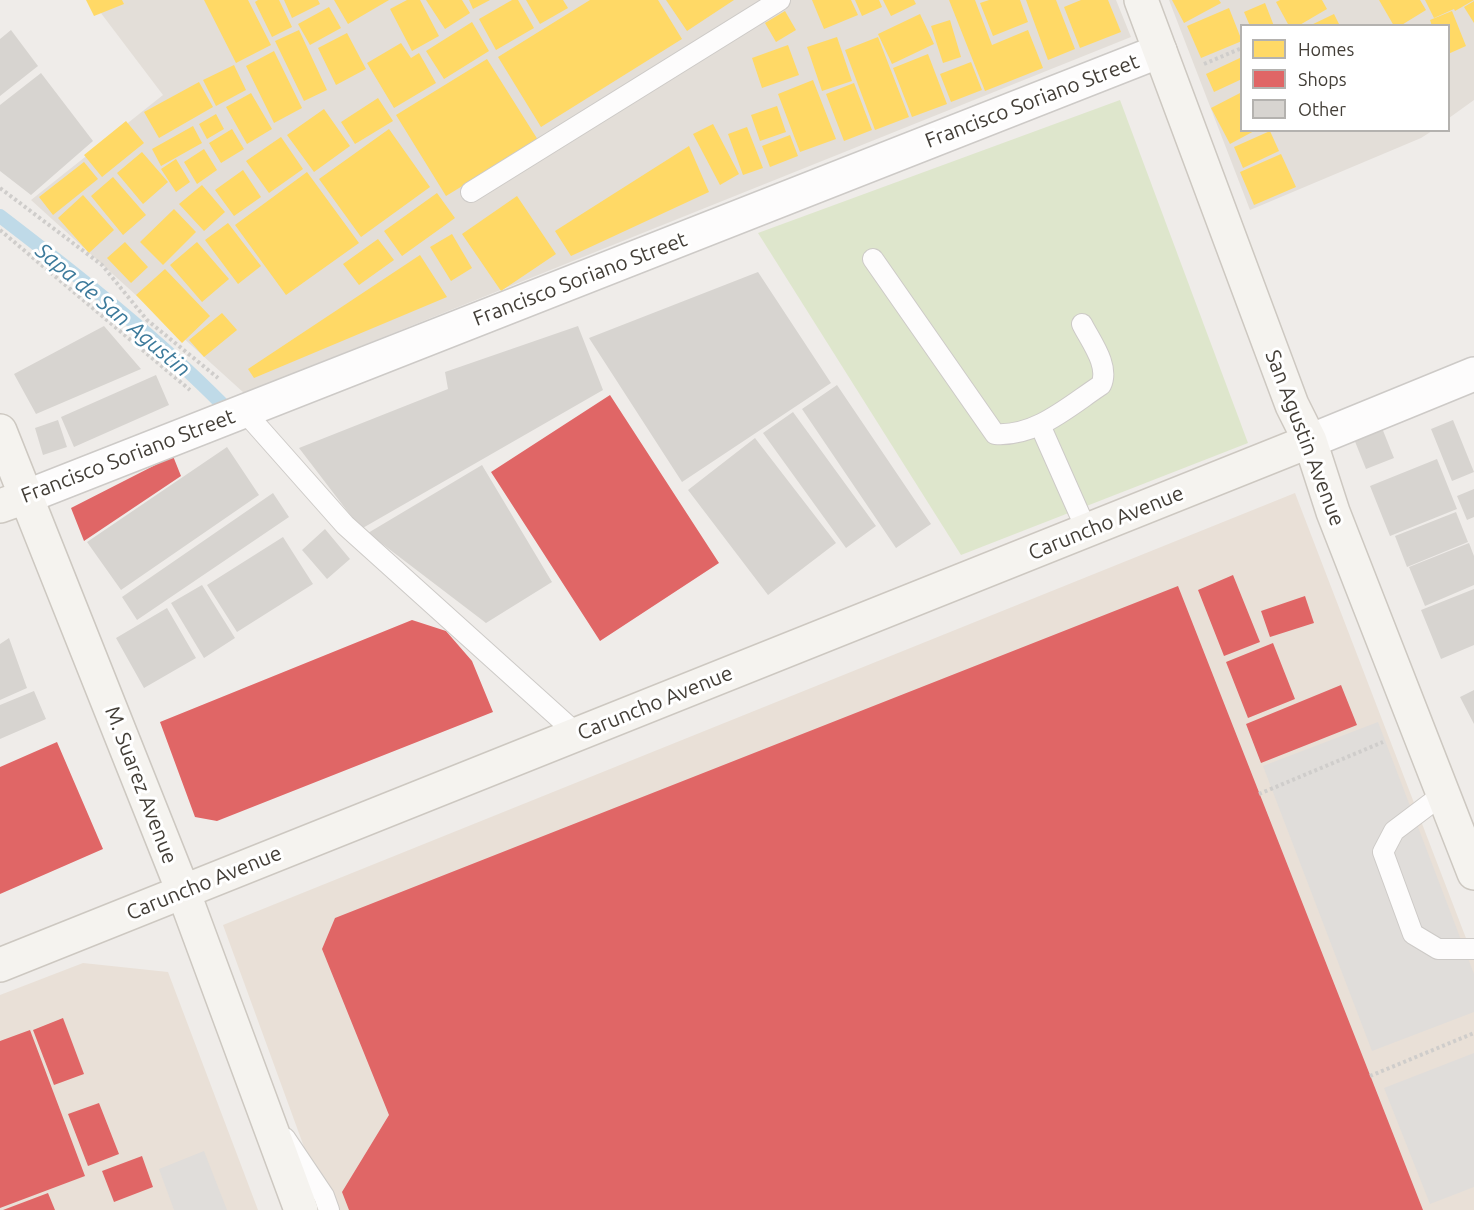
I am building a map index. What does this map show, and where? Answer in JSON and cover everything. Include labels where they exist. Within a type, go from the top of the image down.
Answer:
[{"type":"main road","name":"San Agustin Avenue","points":[[1141,0],[1292,405],[1310,441],[1333,512],[1474,873]]},
{"type":"main road","name":"M. Suarez Avenue","points":[[0,431],[14,501],[183,891],[300,1210]]},
{"type":"main road","name":"Caruncho Avenue","points":[[0,965],[1310,441]]},
{"type":"street","name":"Francisco Soriano Street","points":[[14,501],[1160,51]]},
{"type":"street","points":[[1310,441],[1474,374]]},
{"type":"lane","points":[[471,192],[780,0]]},
{"type":"lane","points":[[873,259],[996,434],[1005,435],[1040,425],[1101,385],[1104,377],[1103,367],[1082,324]]},
{"type":"lane","points":[[238,413],[345,525],[578,734]]},
{"type":"lane","points":[[1040,425],[1087,531]]},
{"type":"lane","points":[[1443,794],[1394,831],[1383,852],[1413,934],[1438,949],[1474,949]]},
{"type":"lane","points":[[261,1101],[324,1196],[329,1210]]},
{"type":"path","points":[[0,188],[102,265],[147,320],[238,413]]},
{"type":"path","points":[[0,230],[197,396],[238,413]]},
{"type":"path","points":[[1259,794],[1417,728]]},
{"type":"path","points":[[1370,1076],[1474,1033]]},
{"type":"shaded area","points":[[91,0],[1116,0],[1131,37],[244,393],[31,200],[163,95]]},
{"type":"shaded area","points":[[1169,0],[1474,0],[1474,100],[1450,117],[1450,24],[1240,24],[1240,132],[1430,132],[1250,210]]},
{"type":"shaded area","points":[[1295,493],[1474,959],[1474,1210],[327,1210],[223,925]]},
{"type":"shaded area","points":[[1378,722],[1474,974],[1474,1012],[1372,1051],[1263,766]]},
{"type":"shaded area","points":[[83,963],[168,972],[258,1210],[0,1210],[0,995]]},
{"type":"shaded area","points":[[1474,1053],[1474,1187],[1430,1204],[1384,1088]]},
{"type":"shaded area","points":[[204,1151],[227,1210],[174,1210],[159,1169]]},
{"type":"green space","points":[[1120,100],[1248,443],[961,555],[758,233]]},
{"type":"building: Homes","points":[[86,0],[122,0],[124,4],[94,16]]},
{"type":"building: Homes","points":[[204,0],[248,0],[271,45],[236,63]]},
{"type":"building: Homes","points":[[279,0],[292,27],[272,37],[255,2]]},
{"type":"building: Homes","points":[[284,0],[318,0],[320,4],[292,18]]},
{"type":"building: Homes","points":[[334,0],[389,0],[348,24]]},
{"type":"building: Homes","points":[[407,0],[420,0],[439,36],[412,51],[390,9]]},
{"type":"building: Homes","points":[[426,0],[462,0],[470,13],[445,29]]},
{"type":"building: Homes","points":[[469,0],[490,0],[473,9]]},
{"type":"building: Homes","points":[[512,0],[518,0],[534,28],[496,50],[479,19]]},
{"type":"building: Homes","points":[[526,0],[563,0],[568,8],[540,24]]},
{"type":"building: Homes","points":[[590,0],[658,0],[682,39],[541,127],[498,57]]},
{"type":"building: Homes","points":[[666,0],[734,0],[687,31]]},
{"type":"building: Homes","points":[[812,0],[851,0],[858,15],[824,29]]},
{"type":"building: Homes","points":[[855,0],[879,0],[882,7],[862,16]]},
{"type":"building: Homes","points":[[883,0],[914,0],[916,4],[891,16]]},
{"type":"building: Homes","points":[[949,0],[975,0],[992,45],[1028,30],[1043,68],[985,91]]},
{"type":"building: Homes","points":[[989,0],[1020,0],[1028,22],[993,36],[980,3]]},
{"type":"building: Homes","points":[[1026,0],[1056,0],[1075,49],[1048,60]]},
{"type":"building: Homes","points":[[1081,0],[1108,0],[1121,32],[1080,48],[1064,7]]},
{"type":"building: Homes","points":[[1172,0],[1219,0],[1221,3],[1184,23]]},
{"type":"building: Homes","points":[[1280,0],[1322,0],[1327,9],[1301,24],[1288,24],[1276,2]]},
{"type":"building: Homes","points":[[1379,0],[1420,0],[1426,10],[1403,24],[1393,24]]},
{"type":"building: Homes","points":[[1425,0],[1474,0],[1455,11],[1454,9],[1434,18]]},
{"type":"building: Homes","points":[[1474,1],[1474,23],[1464,7]]},
{"type":"building: Homes","points":[[1265,3],[1273,24],[1249,24],[1244,12]]},
{"type":"building: Homes","points":[[329,7],[341,28],[310,45],[298,24]]},
{"type":"building: Homes","points":[[1229,8],[1240,36],[1240,42],[1201,58],[1187,26]]},
{"type":"building: Homes","points":[[785,11],[796,30],[776,42],[765,23]]},
{"type":"building: Homes","points":[[1452,11],[1466,46],[1450,53],[1450,24],[1431,24],[1430,20]]},
{"type":"building: Homes","points":[[920,14],[934,44],[892,64],[878,34]]},
{"type":"building: Homes","points":[[1334,14],[1339,24],[1313,24]]},
{"type":"building: Homes","points":[[950,20],[961,57],[943,63],[931,26]]},
{"type":"building: Homes","points":[[472,22],[489,51],[444,79],[426,51]]},
{"type":"building: Homes","points":[[299,30],[327,90],[304,101],[275,41]]},
{"type":"building: Homes","points":[[347,33],[366,69],[336,85],[318,48]]},
{"type":"building: Homes","points":[[837,37],[852,81],[822,91],[807,47]]},
{"type":"building: Homes","points":[[878,37],[909,117],[875,130],[845,50]]},
{"type":"building: Homes","points":[[401,43],[411,58],[419,53],[436,83],[394,108],[367,63]]},
{"type":"building: Homes","points":[[788,45],[799,75],[762,88],[752,58]]},
{"type":"building: Homes","points":[[274,51],[302,108],[274,123],[246,66]]},
{"type":"building: Homes","points":[[928,54],[947,104],[912,117],[893,68]]},
{"type":"building: Homes","points":[[1240,58],[1240,80],[1214,92],[1206,74]]},
{"type":"building: Homes","points":[[487,59],[538,140],[446,196],[396,115]]},
{"type":"building: Homes","points":[[971,62],[982,90],[951,102],[940,74]]},
{"type":"building: Homes","points":[[234,65],[246,90],[216,106],[203,80]]},
{"type":"building: Homes","points":[[813,80],[836,139],[800,152],[778,94]]},
{"type":"building: Homes","points":[[199,82],[213,107],[159,138],[144,112]]},
{"type":"building: Homes","points":[[854,83],[872,130],[844,141],[826,94]]},
{"type":"building: Homes","points":[[251,93],[272,129],[247,144],[226,107]]},
{"type":"building: Homes","points":[[1240,93],[1240,132],[1252,132],[1230,144],[1211,108]]},
{"type":"building: Homes","points":[[378,98],[393,121],[355,144],[341,122]]},
{"type":"building: Homes","points":[[777,106],[786,132],[760,141],[751,115]]},
{"type":"building: Homes","points":[[324,109],[350,146],[314,172],[287,135]]},
{"type":"building: Homes","points":[[216,114],[224,129],[207,139],[199,124]]},
{"type":"building: Homes","points":[[126,121],[144,143],[102,177],[84,155]]},
{"type":"building: Homes","points":[[713,124],[739,174],[720,185],[693,134]]},
{"type":"building: Homes","points":[[193,126],[202,143],[161,166],[152,149]]},
{"type":"building: Homes","points":[[747,127],[763,168],[743,175],[728,134]]},
{"type":"building: Homes","points":[[232,129],[244,149],[221,163],[209,143]]},
{"type":"building: Homes","points":[[389,129],[430,187],[361,237],[319,179]]},
{"type":"building: Homes","points":[[1270,132],[1279,151],[1243,168],[1234,147]]},
{"type":"building: Homes","points":[[790,135],[798,156],[770,167],[762,146]]},
{"type":"building: Homes","points":[[281,137],[303,169],[269,193],[246,161]]},
{"type":"building: Homes","points":[[689,146],[709,192],[571,256],[555,231]]},
{"type":"building: Homes","points":[[204,149],[217,170],[197,184],[184,162]]},
{"type":"building: Homes","points":[[142,152],[168,182],[143,204],[117,173]]},
{"type":"building: Homes","points":[[1281,154],[1296,187],[1254,205],[1240,172]]},
{"type":"building: Homes","points":[[176,159],[190,182],[176,192],[161,169]]},
{"type":"building: Homes","points":[[84,162],[98,179],[53,215],[39,197]]},
{"type":"building: Homes","points":[[243,170],[261,197],[234,216],[215,190]]},
{"type":"building: Homes","points":[[307,172],[359,243],[286,295],[235,225]]},
{"type":"building: Homes","points":[[113,177],[146,215],[123,235],[91,196]]},
{"type":"building: Homes","points":[[202,185],[225,212],[204,231],[179,204]]},
{"type":"building: Homes","points":[[437,193],[455,218],[402,256],[384,231]]},
{"type":"building: Homes","points":[[83,195],[114,230],[89,253],[58,218]]},
{"type":"building: Homes","points":[[517,196],[556,254],[501,291],[462,234]]},
{"type":"building: Homes","points":[[174,209],[196,232],[163,265],[140,242]]},
{"type":"building: Homes","points":[[228,223],[261,266],[238,284],[205,240]]},
{"type":"building: Homes","points":[[452,234],[472,268],[451,281],[430,247]]},
{"type":"building: Homes","points":[[378,239],[394,260],[359,285],[343,264]]},
{"type":"building: Homes","points":[[125,242],[148,267],[131,283],[107,258]]},
{"type":"building: Homes","points":[[197,242],[229,279],[202,302],[170,265]]},
{"type":"building: Homes","points":[[420,255],[447,297],[254,378],[248,369]]},
{"type":"building: Homes","points":[[165,269],[210,316],[182,343],[136,295]]},
{"type":"building: Homes","points":[[222,313],[237,330],[204,357],[189,340]]},
{"type":"building: Shops","points":[[610,395],[719,563],[600,641],[491,472]]},
{"type":"building: Shops","points":[[173,456],[181,476],[84,541],[71,508]]},
{"type":"building: Shops","points":[[1233,575],[1260,642],[1224,656],[1198,590]]},
{"type":"building: Shops","points":[[1178,586],[1423,1210],[349,1210],[342,1192],[389,1115],[322,949],[335,918]]},
{"type":"building: Shops","points":[[1305,596],[1314,623],[1270,637],[1261,611]]},
{"type":"building: Shops","points":[[412,620],[446,631],[472,661],[493,712],[217,821],[195,817],[160,722]]},
{"type":"building: Shops","points":[[1273,643],[1295,699],[1248,718],[1226,662]]},
{"type":"building: Shops","points":[[1341,685],[1357,725],[1261,763],[1246,724]]},
{"type":"building: Shops","points":[[57,742],[103,849],[0,894],[0,767]]},
{"type":"building: Shops","points":[[63,1018],[84,1074],[54,1085],[33,1030]]},
{"type":"building: Shops","points":[[30,1030],[85,1176],[0,1208],[0,1041]]},
{"type":"building: Shops","points":[[99,1103],[119,1154],[88,1166],[68,1114]]},
{"type":"building: Shops","points":[[142,1156],[153,1187],[114,1202],[102,1171]]},
{"type":"building: Shops","points":[[48,1193],[55,1210],[3,1210]]},
{"type":"building: Other","points":[[11,30],[38,66],[0,96],[0,39]]},
{"type":"building: Other","points":[[41,73],[93,141],[31,195],[0,171],[0,105]]},
{"type":"building: Other","points":[[758,272],[831,383],[682,482],[589,338]]},
{"type":"building: Other","points":[[104,326],[141,369],[36,414],[14,374]]},
{"type":"building: Other","points":[[578,326],[603,390],[361,529],[299,448],[448,389],[445,372]]},
{"type":"building: Other","points":[[156,375],[169,405],[74,447],[61,417]]},
{"type":"building: Other","points":[[837,385],[931,524],[896,548],[802,409]]},
{"type":"building: Other","points":[[793,412],[876,526],[846,548],[763,433]]},
{"type":"building: Other","points":[[58,420],[67,447],[43,455],[35,428]]},
{"type":"building: Other","points":[[1453,420],[1474,472],[1452,481],[1431,429]]},
{"type":"building: Other","points":[[1382,428],[1394,458],[1366,469],[1354,439]]},
{"type":"building: Other","points":[[755,438],[836,543],[768,595],[688,490]]},
{"type":"building: Other","points":[[227,447],[259,495],[121,590],[87,542]]},
{"type":"building: Other","points":[[1437,459],[1457,509],[1390,536],[1370,486]]},
{"type":"building: Other","points":[[482,465],[552,582],[486,623],[368,533]]},
{"type":"building: Other","points":[[1474,489],[1474,517],[1467,520],[1457,496]]},
{"type":"building: Other","points":[[273,493],[289,517],[137,620],[122,597]]},
{"type":"building: Other","points":[[1456,512],[1468,542],[1407,567],[1395,536]]},
{"type":"building: Other","points":[[325,529],[350,559],[327,579],[302,550]]},
{"type":"building: Other","points":[[283,537],[313,584],[237,632],[207,585]]},
{"type":"building: Other","points":[[1469,543],[1474,556],[1474,585],[1425,606],[1409,567]]},
{"type":"building: Other","points":[[202,585],[235,638],[204,658],[171,603]]},
{"type":"building: Other","points":[[1474,589],[1474,645],[1441,659],[1421,610]]},
{"type":"building: Other","points":[[167,608],[196,658],[144,688],[116,638]]},
{"type":"building: Other","points":[[9,638],[27,688],[0,700],[0,644]]},
{"type":"building: Other","points":[[1474,690],[1474,724],[1460,697]]},
{"type":"building: Other","points":[[34,691],[46,719],[0,739],[0,705]]},
{"type":"waterway","name":"Sapa de San Agustin","points":[[0,216],[143,331],[224,406]]}]
